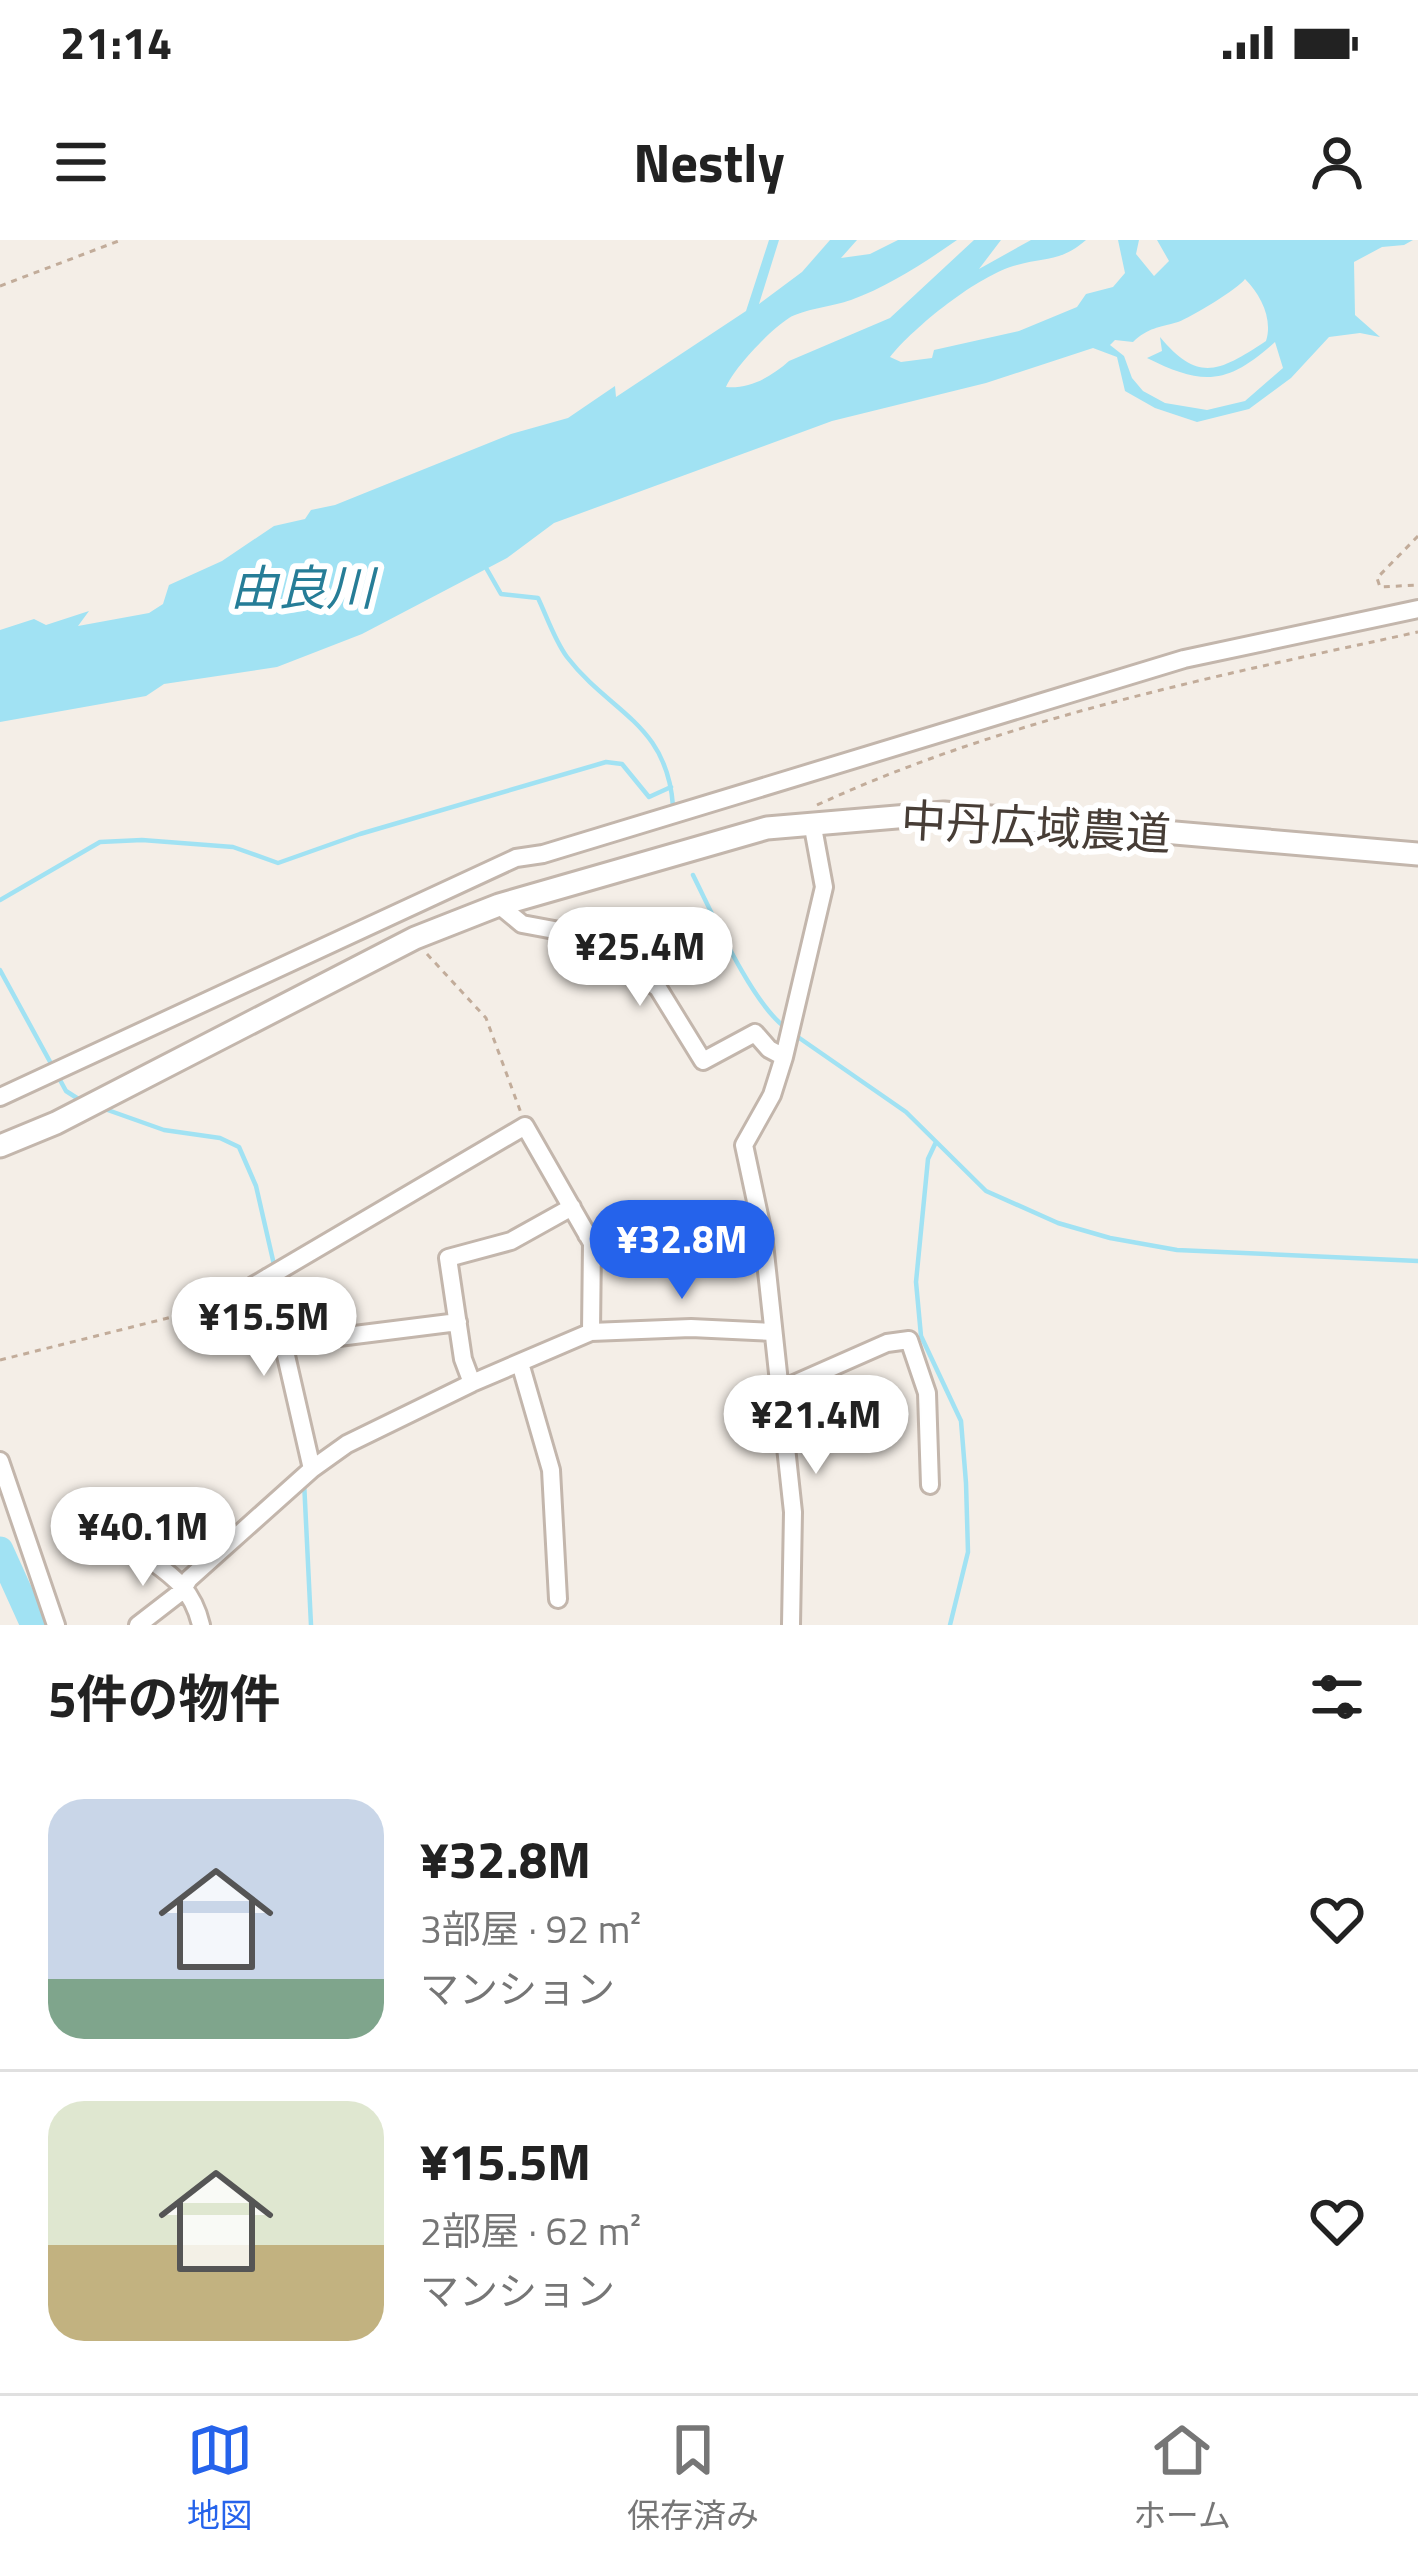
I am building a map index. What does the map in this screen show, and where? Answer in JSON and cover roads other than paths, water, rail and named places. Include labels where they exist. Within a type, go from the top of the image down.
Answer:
[{"type":"street","points":[[0,1097],[517,858],[1184,659],[1418,609]]},
{"type":"street","name":"中丹広域農道","points":[[0,1147],[56,1123],[415,938],[499,905],[806,817],[944,813],[1418,854]]},
{"type":"street","points":[[791,1625],[793,1512],[763,1234],[744,1145],[772,1095],[786,1051],[824,887],[806,817]]},
{"type":"street","points":[[499,905],[522,924],[581,935],[658,988],[703,1061],[755,1034],[769,1049],[786,1051]]},
{"type":"street","points":[[312,1468],[283,1344],[260,1282],[526,1126],[592,1243],[591,1332]]},
{"type":"street","points":[[472,1383],[463,1359],[448,1258],[511,1241],[572,1208]]},
{"type":"street","points":[[587,1235],[674,1225]]},
{"type":"street","points":[[283,1344],[458,1322]]},
{"type":"street","points":[[138,1625],[312,1468],[347,1444],[472,1383],[591,1332],[691,1328],[773,1332]]},
{"type":"street","points":[[778,1391],[887,1343],[909,1340],[927,1393],[930,1485]]},
{"type":"street","points":[[520,1363],[551,1470],[558,1599]]},
{"type":"street","points":[[0,1461],[56,1625]]},
{"type":"street","points":[[119,1534],[185,1585],[196,1601],[201,1625]]},
{"type":"water","name":"由良川","points":[[769,240],[779,240],[759,304],[802,272],[830,240],[857,240],[841,258],[870,254],[898,240],[957,240],[879,288],[789,318],[753,350],[726,387],[760,381],[789,361],[890,318],[974,240],[1001,240],[979,269],[1031,240],[1086,240],[1061,255],[984,279],[930,317],[890,357],[901,362],[932,358],[934,350],[1019,331],[1077,307],[1086,294],[1113,287],[1125,273],[1118,240],[1139,240],[1136,254],[1154,276],[1169,261],[1157,240],[1413,240],[1382,247],[1354,262],[1355,315],[1380,337],[1360,333],[1329,337],[1291,378],[1249,409],[1197,422],[1155,408],[1125,391],[1117,357],[1093,348],[986,383],[832,421],[554,523],[507,558],[362,634],[277,667],[164,684],[146,696],[0,722],[0,630],[34,619],[46,625],[89,611],[78,626],[149,613],[163,604],[169,585],[222,561],[274,526],[305,519],[311,510],[335,505],[511,434],[568,418],[615,386],[616,397],[746,311]],"holes":[[[1245,279],[1267,316],[1266,341],[1236,360],[1210,368],[1187,362],[1160,337],[1162,351],[1147,358],[1184,373],[1214,377],[1243,367],[1275,342],[1283,368],[1245,401],[1207,410],[1165,403],[1143,391],[1124,356],[1110,345],[1115,340],[1133,342],[1184,319]]]},
{"type":"waterway","points":[[485,566],[501,594],[538,598],[567,657],[648,737],[668,778],[673,806]]},
{"type":"waterway","points":[[0,900],[100,842],[233,847],[278,863],[606,762],[622,764],[649,797],[671,787]]},
{"type":"waterway","points":[[693,875],[747,980],[786,1028]]},
{"type":"waterway","points":[[0,970],[66,1091],[80,1100]]},
{"type":"waterway","points":[[795,1035],[906,1112],[986,1191],[1058,1223],[1177,1250],[1418,1261]]},
{"type":"waterway","points":[[102,1108],[164,1130],[220,1138],[239,1147],[256,1186],[275,1269]]},
{"type":"waterway","points":[[936,1142],[928,1159],[916,1282],[921,1336],[961,1421],[968,1552],[950,1625]]},
{"type":"waterway","points":[[278,1280],[294,1338]]},
{"type":"waterway","points":[[304,1481],[311,1625]]},
{"type":"waterway","points":[[0,1550],[34,1625]]}]
